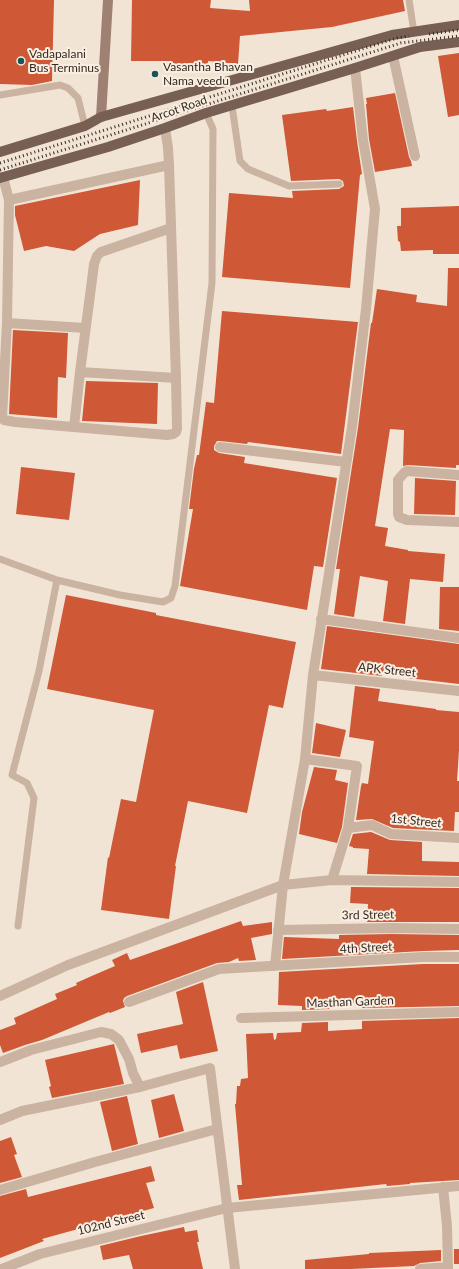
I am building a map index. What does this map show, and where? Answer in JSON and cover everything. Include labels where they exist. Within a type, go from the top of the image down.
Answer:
[{"type":"main road","name":"Arcot Road","points":[[0,152],[85,126],[101,117],[392,35],[459,25]]},
{"type":"main road","name":"Arcot Road","points":[[2,177],[108,147],[165,128],[206,112],[232,106],[420,47],[459,42]]},
{"type":"street","points":[[101,117],[108,0]]},
{"type":"street","points":[[392,56],[415,156]]},
{"type":"street","points":[[275,966],[283,885],[305,759],[313,675],[321,619],[352,427],[366,309],[375,209],[363,140],[355,68]]},
{"type":"street","points":[[2,177],[9,200],[7,323],[2,418],[4,420],[15,422],[167,435],[176,432],[177,429],[169,165],[165,128]]},
{"type":"street","points":[[9,200],[169,165]]},
{"type":"street","points":[[74,427],[85,328],[94,264],[97,256],[101,252],[171,228]]},
{"type":"street","points":[[7,323],[85,328]]},
{"type":"street","points":[[80,372],[176,378]]},
{"type":"street","points":[[220,447],[346,462]]},
{"type":"street","points":[[459,475],[404,473],[398,480],[398,514],[399,517],[407,520],[459,522]]},
{"type":"street","points":[[321,619],[459,638]]},
{"type":"street","name":"APK Street","points":[[313,675],[459,691]]},
{"type":"street","points":[[305,759],[357,766],[348,828],[332,880]]},
{"type":"street","name":"1st Street","points":[[348,828],[372,825],[391,834],[459,838]]},
{"type":"street","points":[[0,996],[68,965],[283,885],[332,880],[459,882]]},
{"type":"street","name":"3rd Street","points":[[278,930],[391,928],[459,929]]},
{"type":"street","name":"4th Street","points":[[129,1002],[219,969],[423,957],[459,957]]},
{"type":"street","name":"Masthan Garden","points":[[241,1018],[459,1012]]},
{"type":"street","points":[[0,1062],[31,1050],[101,1032],[110,1034],[119,1040],[129,1059],[133,1073],[140,1087]]},
{"type":"street","points":[[0,1120],[22,1111],[140,1087],[210,1068],[235,1269]]},
{"type":"street","points":[[0,1190],[95,1162],[217,1129]]},
{"type":"street","name":"102nd Street","points":[[2,1269],[40,1254],[227,1208],[459,1186]]},
{"type":"street","points":[[420,1269],[448,1268],[447,1226],[442,1187]]},
{"type":"lane","points":[[409,0],[414,32]]},
{"type":"lane","points":[[0,96],[60,85],[64,86],[78,98],[85,126]]},
{"type":"lane","points":[[232,106],[240,160],[248,169],[289,186],[339,184]]},
{"type":"lane","points":[[0,559],[57,580],[120,595],[163,602],[171,598],[175,586],[212,283],[213,129],[206,112]]},
{"type":"lane","points":[[18,926],[34,798],[28,783],[12,775],[39,671],[57,580]]},
{"type":"building","points":[[0,0],[54,0],[52,81],[32,85],[0,84]]},
{"type":"building","points":[[132,0],[211,0],[210,8],[250,11],[249,0],[403,0],[405,11],[332,27],[240,36],[238,64],[208,61],[207,72],[170,70],[171,61],[131,61]]},
{"type":"building","points":[[459,53],[459,115],[448,117],[438,56]]},
{"type":"building","points":[[395,93],[412,166],[375,172],[369,139],[366,98]]},
{"type":"building","points":[[353,107],[362,174],[360,175],[350,288],[222,277],[229,193],[293,198],[292,191],[339,189],[344,186],[343,181],[339,179],[291,181],[282,115]]},
{"type":"building","points":[[140,180],[138,225],[100,234],[74,251],[46,246],[24,251],[15,215],[15,206]]},
{"type":"building","points":[[459,206],[459,254],[433,254],[433,250],[401,251],[400,242],[398,241],[397,226],[401,226],[401,208]]},
{"type":"building","points":[[448,268],[459,268],[459,465],[456,465],[456,468],[403,466],[404,430],[390,429],[375,526],[388,528],[385,546],[408,551],[445,554],[443,582],[410,579],[405,624],[383,621],[388,581],[360,576],[354,617],[334,614],[340,569],[336,569],[358,428],[371,323],[377,289],[417,295],[416,302],[447,306]]},
{"type":"building","points":[[222,311],[358,322],[341,454],[248,442],[247,444],[217,441],[214,446],[214,450],[219,453],[245,457],[244,463],[337,478],[323,567],[314,566],[307,610],[180,586],[193,509],[189,509],[194,469],[197,455],[199,455],[206,402],[214,403]]},
{"type":"building","points":[[13,330],[68,333],[66,378],[58,377],[57,418],[9,414]]},
{"type":"building","points":[[86,381],[158,383],[157,424],[82,421]]},
{"type":"building","points":[[21,467],[75,473],[69,520],[16,514]]},
{"type":"building","points":[[415,478],[456,481],[455,515],[414,514]]},
{"type":"building","points":[[440,587],[459,587],[459,631],[439,629]]},
{"type":"building","points":[[66,595],[156,613],[156,615],[296,642],[283,708],[269,705],[247,813],[188,801],[175,866],[169,919],[101,910],[108,857],[109,858],[121,799],[136,802],[154,710],[47,689]]},
{"type":"building","points":[[327,626],[459,644],[459,684],[408,678],[408,676],[382,672],[382,676],[321,669]]},
{"type":"building","points":[[355,686],[380,689],[378,701],[459,712],[457,781],[459,781],[459,812],[455,812],[454,831],[393,828],[372,819],[356,820],[362,783],[368,784],[374,741],[349,737]]},
{"type":"building","points":[[316,723],[346,730],[340,757],[312,753]]},
{"type":"building","points":[[314,767],[337,770],[335,780],[348,783],[342,827],[337,843],[299,834],[302,812]]},
{"type":"building","points":[[371,832],[390,840],[422,842],[422,861],[459,862],[459,876],[367,874],[369,849],[353,848],[349,846],[353,834]]},
{"type":"building","points":[[351,887],[459,888],[459,922],[367,922],[368,904],[350,903]]},
{"type":"building","points":[[241,921],[243,926],[272,922],[272,934],[251,938],[256,960],[239,961],[238,958],[229,962],[217,963],[127,996],[123,1001],[125,1007],[110,1013],[109,1012],[42,1040],[3,1053],[0,1045],[0,1030],[16,1024],[14,1018],[57,999],[55,994],[115,966],[112,960],[127,953],[130,960]]},
{"type":"building","points":[[339,935],[459,935],[459,950],[282,959],[284,937],[339,939]]},
{"type":"building","points":[[423,964],[459,964],[459,1006],[362,1008],[362,1003],[329,1002],[329,1009],[302,1010],[302,1006],[278,1005],[279,972]]},
{"type":"building","points":[[203,982],[218,1051],[180,1059],[177,1045],[141,1053],[137,1034],[183,1024],[176,992]]},
{"type":"building","points":[[459,1018],[459,1180],[387,1186],[386,1184],[239,1200],[237,1185],[242,1185],[235,1104],[237,1086],[240,1086],[241,1079],[248,1078],[246,1034],[273,1033],[274,1040],[276,1039],[277,1033],[301,1032],[302,1023],[328,1022],[328,1031],[362,1029],[362,1021]]},
{"type":"building","points":[[114,1044],[124,1084],[52,1098],[45,1060]]},
{"type":"building","points":[[174,1094],[184,1131],[159,1138],[151,1100]]},
{"type":"building","points":[[127,1096],[138,1144],[112,1151],[100,1102]]},
{"type":"building","points":[[11,1137],[17,1154],[14,1155],[22,1177],[0,1183],[0,1141]]},
{"type":"building","points":[[151,1166],[155,1181],[146,1183],[154,1208],[42,1239],[44,1241],[0,1258],[0,1196],[26,1189],[28,1197]]},
{"type":"building","points":[[184,1227],[185,1232],[197,1230],[199,1242],[197,1242],[203,1269],[133,1269],[129,1255],[103,1260],[100,1246]]},
{"type":"building","points":[[454,1249],[459,1249],[459,1264],[454,1264]]},
{"type":"building","points":[[441,1250],[441,1261],[420,1263],[414,1266],[351,1269],[305,1269],[305,1260],[369,1253]]},
{"type":"railway","points":[[429,34],[459,30]]},
{"type":"railway","points":[[0,163],[397,38],[409,36]]},
{"type":"railway","points":[[0,170],[401,43],[459,36]]},
{"type":"place","name":"Vadapalani Bus Terminus","points":[[21,61]]},
{"type":"place","name":"Vasantha Bhavan Nama veedu","points":[[155,74]]}]
